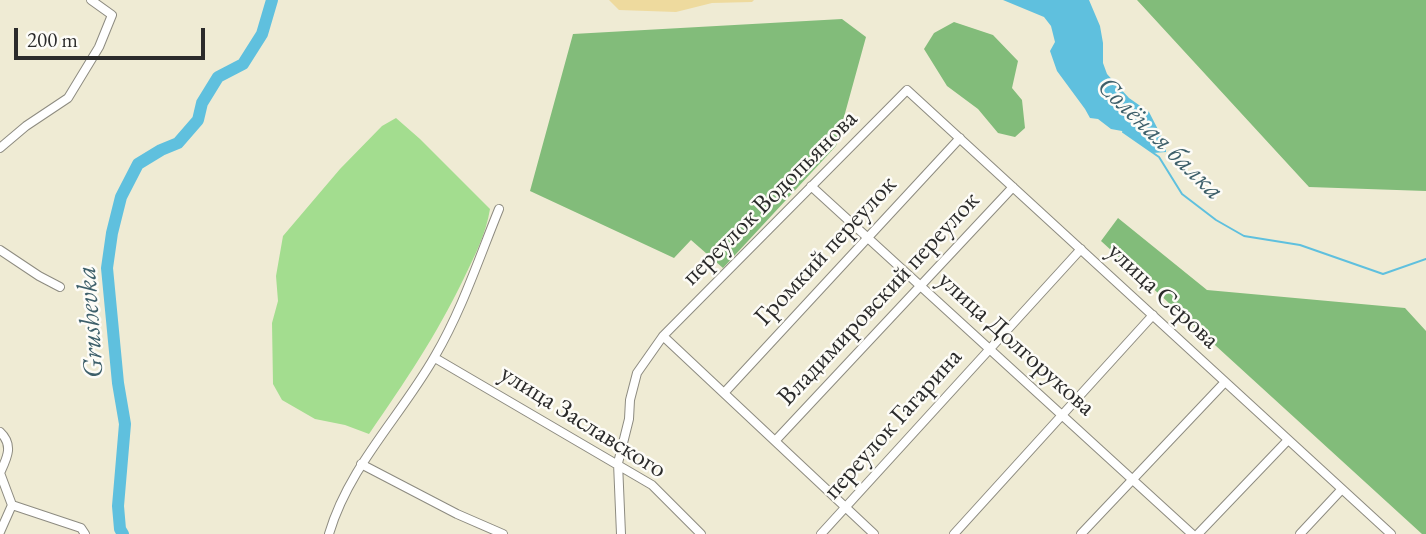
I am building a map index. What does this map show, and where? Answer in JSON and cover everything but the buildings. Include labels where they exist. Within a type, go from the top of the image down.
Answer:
[{"type":"street","points":[[0,148],[26,126],[68,98],[99,47],[113,15],[91,0]]},
{"type":"street","name":"улица Серова","points":[[907,90],[1391,534]]},
{"type":"street","name":"переулок Водопьянова","points":[[621,534],[618,463],[637,373],[663,336],[907,90]]},
{"type":"street","name":"Громкий переулок","points":[[724,393],[960,138]]},
{"type":"street","name":"улица Долгорукова","points":[[811,186],[1192,534]]},
{"type":"street","name":"Владимировский переулок","points":[[776,440],[1013,187]]},
{"type":"street","points":[[329,534],[335,514],[361,464],[435,358],[454,320],[499,209]]},
{"type":"street","points":[[0,250],[38,276],[60,286]]},
{"type":"street","name":"переулок Гагарина","points":[[821,534],[1081,250]]},
{"type":"street","points":[[954,534],[1153,316]]},
{"type":"street","points":[[663,336],[874,534]]},
{"type":"street","name":"улица Заславского","points":[[435,358],[652,485],[701,534]]},
{"type":"street","points":[[1081,534],[1225,382]]},
{"type":"street","points":[[0,432],[8,443],[9,454],[1,474],[1,484],[12,505],[81,528],[85,534]]},
{"type":"street","points":[[1198,534],[1288,440]]},
{"type":"street","points":[[361,464],[457,514],[503,534]]},
{"type":"street","points":[[1300,534],[1342,489]]},
{"type":"street","points":[[0,533],[12,505]]},
{"type":"green space","points":[[1137,0],[1426,0],[1426,191],[1309,187]]},
{"type":"green space","points":[[842,19],[866,37],[836,146],[723,268],[691,240],[674,258],[530,191],[573,34]]},
{"type":"green space","points":[[954,22],[993,35],[1018,61],[1012,88],[1022,100],[1025,128],[1015,137],[998,133],[978,109],[947,86],[924,49],[934,33]]},
{"type":"green space","points":[[396,118],[490,209],[480,244],[442,320],[369,434],[345,425],[315,419],[282,400],[273,384],[272,323],[278,301],[276,276],[283,236],[340,169],[382,126]]},
{"type":"green space","points":[[1118,218],[1207,290],[1405,308],[1426,331],[1426,534],[1422,534],[1101,241]]},
{"type":"sand","points":[[609,0],[754,0],[712,3],[676,12],[619,10]]},
{"type":"water","points":[[1003,0],[1089,0],[1100,26],[1103,63],[1107,74],[1129,98],[1149,112],[1166,145],[1166,152],[1153,153],[1122,131],[1111,129],[1098,119],[1090,118],[1057,71],[1050,51],[1055,42],[1051,26],[1044,17]]},
{"type":"waterway","name":"Grushevka","points":[[123,534],[118,506],[125,424],[118,383],[107,268],[121,197],[138,164],[178,143],[198,120],[202,103],[218,77],[243,64],[262,34],[272,0]]},
{"type":"waterway","name":"Солёная балка","points":[[1123,132],[1159,157],[1182,194],[1216,220],[1244,236],[1300,245],[1383,274],[1426,259]]}]
